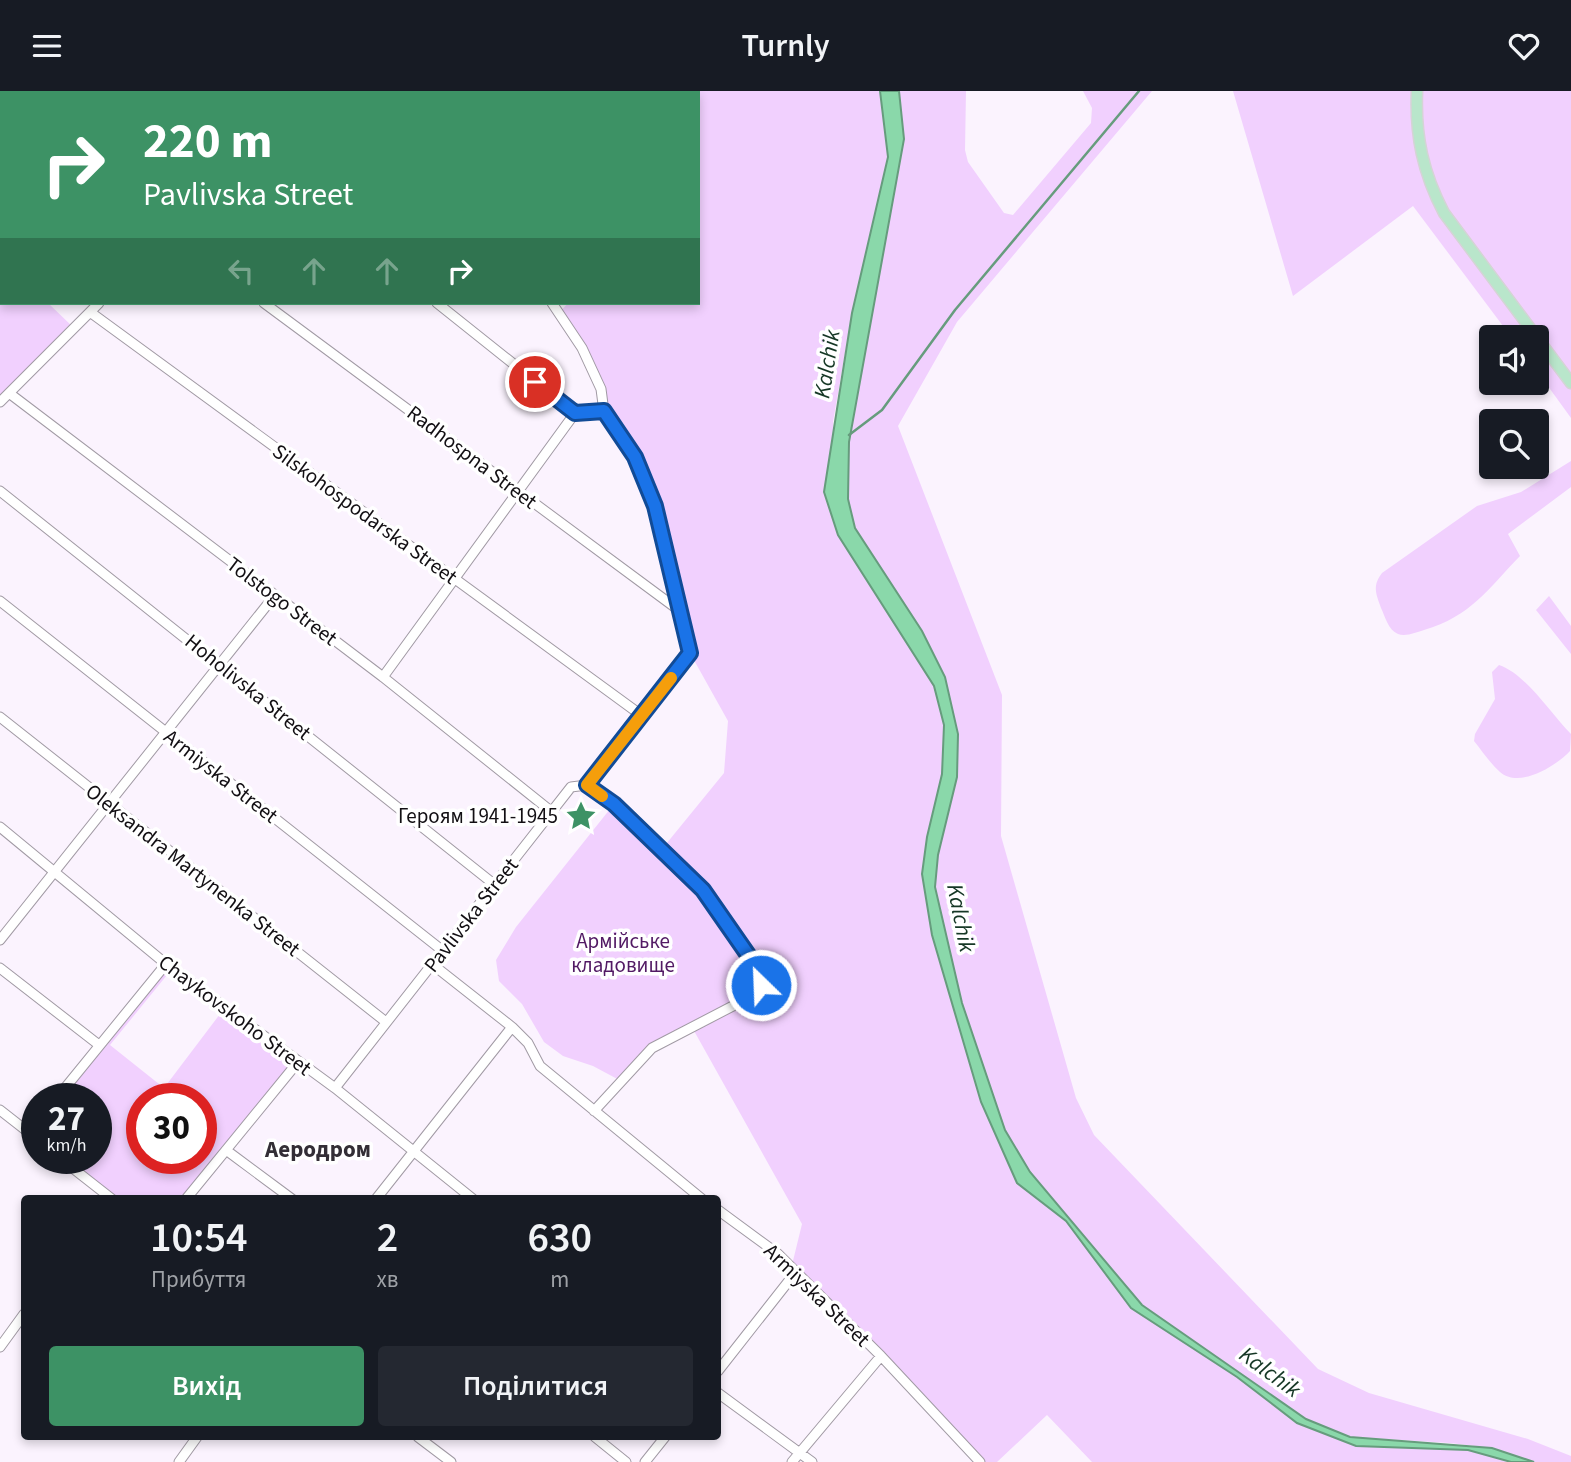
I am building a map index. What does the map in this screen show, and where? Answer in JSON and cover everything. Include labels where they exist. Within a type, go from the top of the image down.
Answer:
[{"type":"main road","points":[[1417,91],[1420,154],[1438,202],[1571,383]]},
{"type":"street","points":[[0,402],[97,305]]},
{"type":"street","name":"Radhospna Street","points":[[267,305],[680,611]]},
{"type":"street","points":[[440,305],[575,413],[604,411]]},
{"type":"street","points":[[553,305],[582,348],[596,379],[604,411],[635,457],[655,506],[680,611]]},
{"type":"street","name":"Silskohospodarska Street","points":[[90,312],[641,716]]},
{"type":"street","name":"Tolstogo Street","points":[[9,393],[383,677],[552,812]]},
{"type":"street","points":[[383,677],[575,413]]},
{"type":"street","name":"Hoholivska Street","points":[[0,491],[495,885]]},
{"type":"street","points":[[0,940],[275,595]]},
{"type":"street","name":"Armiyska Street","points":[[0,601],[443,951]]},
{"type":"street","name":"Pavlivska Street","points":[[335,1088],[571,787],[587,785],[690,653],[680,611]]},
{"type":"street","name":"Oleksandra Martynenka Street","points":[[0,717],[386,1023]]},
{"type":"street","points":[[587,785],[614,804],[703,890],[760,972],[761,985],[754,995],[652,1048],[594,1111]]},
{"type":"street","name":"Chaykovskoho Street","points":[[0,827],[166,964],[335,1088],[468,1195]]},
{"type":"street","points":[[69,1083],[166,964]]},
{"type":"street","points":[[432,964],[528,1042],[540,1066],[697,1195]]},
{"type":"street","points":[[0,968],[99,1045]]},
{"type":"street","points":[[379,1195],[512,1027]]},
{"type":"street","points":[[189,1195],[298,1062]]},
{"type":"street","points":[[0,1111],[21,1127]]},
{"type":"street","points":[[226,1150],[287,1195]]},
{"type":"street","points":[[80,1174],[107,1195]]},
{"type":"street","name":"Armiyska Street","points":[[721,1212],[778,1254],[881,1356],[980,1462]]},
{"type":"street","points":[[721,1367],[795,1273]]},
{"type":"street","points":[[0,1347],[21,1318]]},
{"type":"street","points":[[792,1462],[881,1356]]},
{"type":"street","points":[[721,1395],[812,1462]]},
{"type":"street","points":[[179,1462],[195,1440]]},
{"type":"street","points":[[422,1440],[451,1462]]},
{"type":"street","points":[[599,1440],[626,1462]]},
{"type":"street","points":[[645,1462],[663,1440]]},
{"type":"green space","name":"Армійське кладовище","points":[[700,91],[880,91],[888,157],[852,313],[833,422],[838,535],[934,686],[944,725],[942,774],[927,837],[922,874],[932,935],[981,1102],[1017,1183],[1066,1221],[1131,1308],[1237,1377],[1297,1423],[1356,1446],[1468,1450],[1511,1462],[1092,1462],[1047,1415],[997,1462],[980,1462],[791,1269],[802,1224],[693,1029],[652,1048],[623,1082],[593,1066],[563,1056],[544,1042],[522,1004],[499,981],[496,960],[516,927],[614,804],[662,849],[724,773],[728,721],[690,653],[655,506],[635,457],[604,412],[601,389],[560,312],[566,305],[700,305]]},
{"type":"green space","points":[[899,91],[966,91],[965,150],[968,162],[1004,213],[1013,215],[1091,123],[1092,108],[1083,91],[1152,91],[957,322],[898,426],[1002,695],[1001,836],[1076,1098],[1094,1135],[1318,1369],[1369,1393],[1528,1439],[1571,1456],[1571,1462],[1534,1462],[1492,1448],[1450,1443],[1350,1437],[1306,1419],[1142,1305],[1030,1172],[1005,1130],[962,1003],[935,887],[938,855],[957,777],[958,734],[922,631],[855,528],[848,499],[849,442],[904,139]]},
{"type":"green space","points":[[1233,91],[1571,91],[1571,418],[1549,388],[1549,325],[1502,325],[1413,206],[1293,296]]},
{"type":"green space","points":[[0,305],[50,305],[74,328],[0,402]]},
{"type":"green space","points":[[1571,461],[1571,487],[1508,534],[1520,556],[1488,591],[1466,609],[1440,624],[1404,635],[1392,629],[1376,594],[1377,582],[1382,573],[1477,506],[1521,492],[1542,479],[1549,479],[1549,475]]},
{"type":"green space","points":[[1549,596],[1571,626],[1571,654],[1536,610]]},
{"type":"green space","points":[[1499,665],[1519,677],[1571,734],[1570,751],[1547,769],[1527,777],[1508,777],[1500,772],[1474,741],[1475,734],[1495,699],[1492,672]]},
{"type":"green space","points":[[166,968],[295,1062],[217,1157],[217,1083],[168,1083],[220,1014],[167,975],[110,1045],[158,1083],[126,1083],[126,1174],[203,1174],[186,1195],[111,1195],[84,1174],[112,1174],[112,1083],[73,1083]]},
{"type":"shaded area","points":[[880,91],[899,91],[904,139],[849,442],[848,499],[855,528],[922,631],[945,677],[958,734],[957,777],[938,855],[935,887],[962,1003],[1005,1130],[1030,1172],[1142,1305],[1306,1419],[1350,1437],[1492,1448],[1534,1462],[1511,1462],[1468,1450],[1356,1446],[1297,1423],[1237,1377],[1131,1308],[1066,1221],[1017,1183],[981,1102],[932,935],[922,874],[927,837],[942,774],[944,725],[934,686],[838,535],[824,492],[852,313],[888,157]]},
{"type":"waterway","points":[[849,435],[882,410],[955,310],[1139,91]]},
{"type":"slow traffic","points":[[602,796],[587,785],[671,678]]},
{"type":"place","name":"Героям 1941-1945","points":[[581,816]]},
{"type":"district","name":"Аеродром","points":[[318,1149]]},
{"type":"route","points":[[535,382],[575,413],[604,411],[635,457],[655,506],[690,653],[587,785],[614,804],[703,890],[760,972],[761,985]]},
{"type":"water label","name":"Kalchik","points":[[827,364]]},
{"type":"water label","name":"Kalchik","points":[[961,918]]},
{"type":"water label","name":"Kalchik","points":[[1270,1372]]}]
